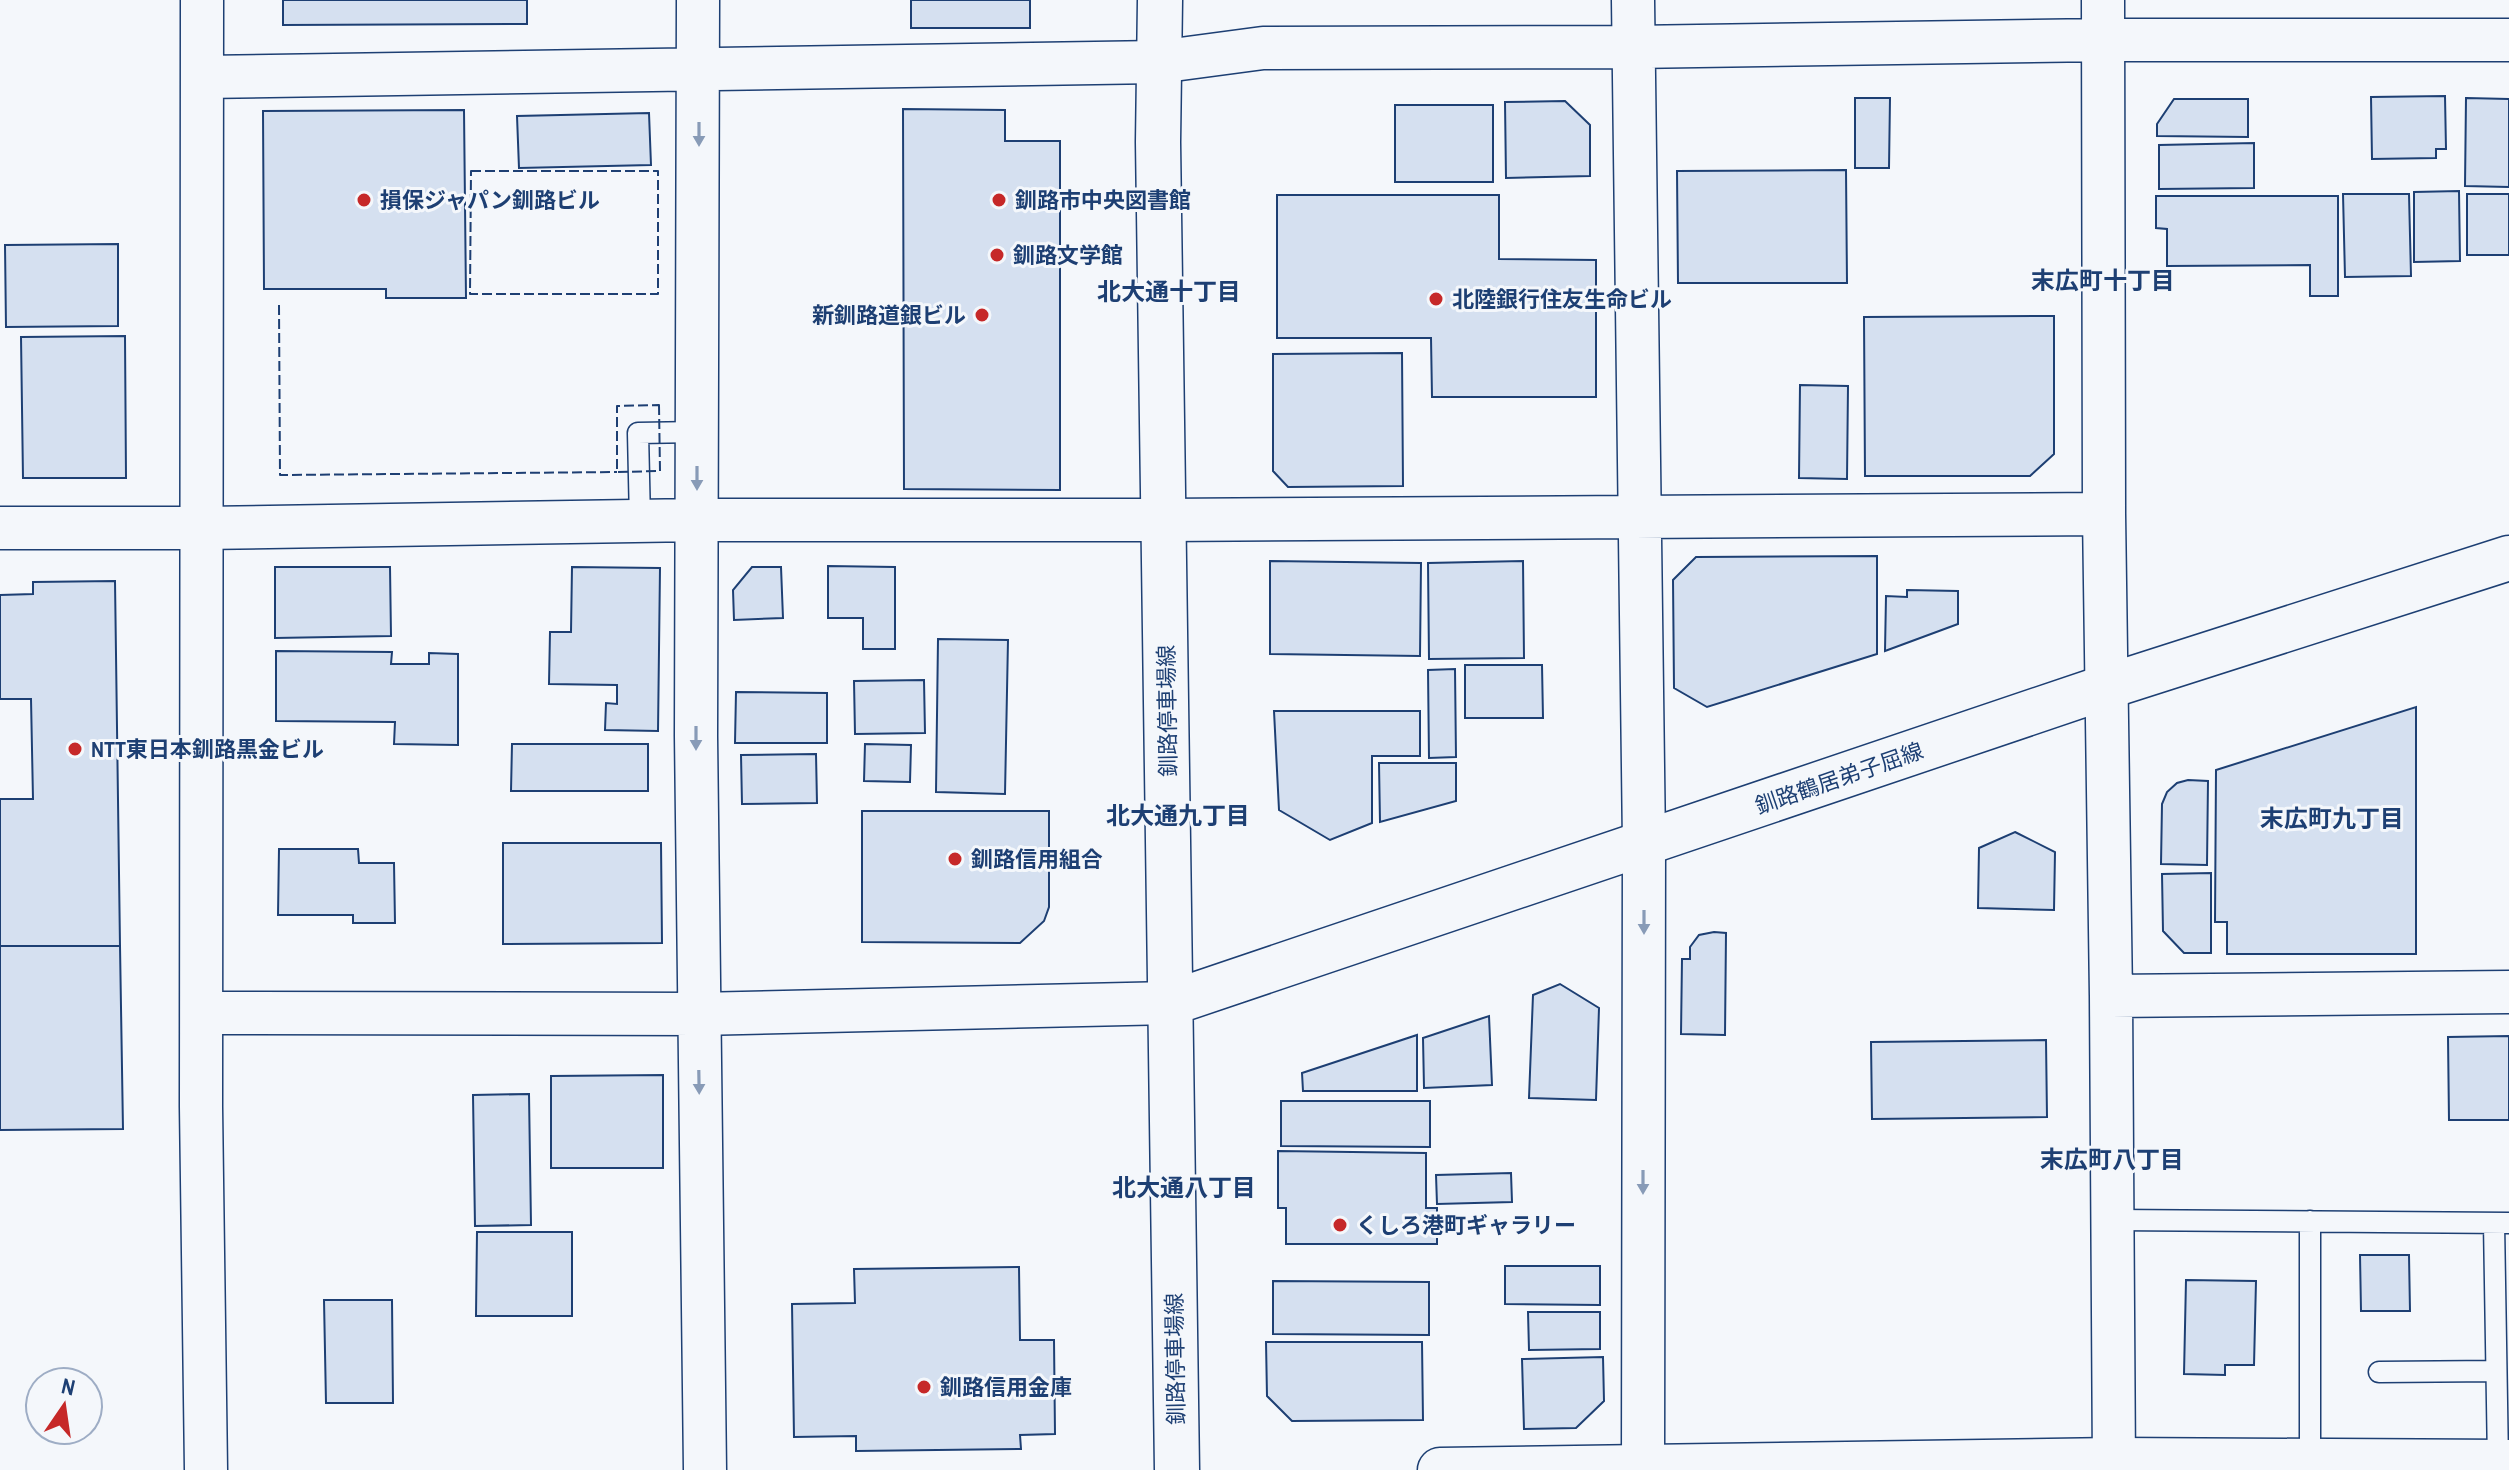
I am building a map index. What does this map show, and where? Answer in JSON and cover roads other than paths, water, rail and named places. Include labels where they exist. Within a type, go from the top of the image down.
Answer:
[{"type":"main road","name":"釧路停車場線","points":[[1160,0],[1158,62],[1177,1470]]},
{"type":"main road","name":"釧路鶴居弟子屈線","points":[[1171,1003],[2106,687],[2509,558]]},
{"type":"main road","points":[[1440,1470],[2114,1465],[2310,1460],[2504,1462]]},
{"type":"street","points":[[202,0],[202,1013],[206,1470]]},
{"type":"street","points":[[698,0],[698,1014],[705,1470]]},
{"type":"street","points":[[1633,0],[1644,844],[1643,1468]]},
{"type":"street","points":[[202,77],[1158,62],[1263,48],[1633,47],[2103,20],[2509,40]]},
{"type":"street","points":[[2103,20],[2104,514],[2114,1465]]},
{"type":"street","points":[[0,528],[697,520],[2104,514]]},
{"type":"street","points":[[2111,996],[2509,992]]},
{"type":"street","points":[[202,1013],[698,1014],[1171,1003]]},
{"type":"lane","points":[[640,521],[638,433],[697,432]]},
{"type":"lane","points":[[2113,1220],[2502,1223],[2496,1371],[2504,1462]]},
{"type":"lane","points":[[2310,1221],[2310,1460]]},
{"type":"lane","points":[[2379,1372],[2496,1371]]},
{"type":"place","name":"損保ジャパン釧路ビル","points":[[364,200]]},
{"type":"place","name":"釧路市中央図書館","points":[[999,200]]},
{"type":"place","name":"釧路文学館","points":[[997,255]]},
{"type":"place","name":"北陸銀行住友生命ビル","points":[[1436,299]]},
{"type":"place","name":"新釧路道銀ビル","points":[[982,315]]},
{"type":"place","name":"NTT東日本釧路黒金ビル","points":[[75,749]]},
{"type":"place","name":"釧路信用組合","points":[[955,859]]},
{"type":"place","name":"くしろ港町ギャラリー","points":[[1340,1225]]},
{"type":"place","name":"釧路信用金庫","points":[[924,1387]]},
{"type":"district","name":"末広町十丁目","points":[[2103,281]]},
{"type":"district","name":"北大通十丁目","points":[[1169,292]]},
{"type":"district","name":"北大通九丁目","points":[[1178,816]]},
{"type":"district","name":"末広町九丁目","points":[[2332,819]]},
{"type":"district","name":"末広町八丁目","points":[[2112,1160]]},
{"type":"district","name":"北大通八丁目","points":[[1184,1188]]}]
